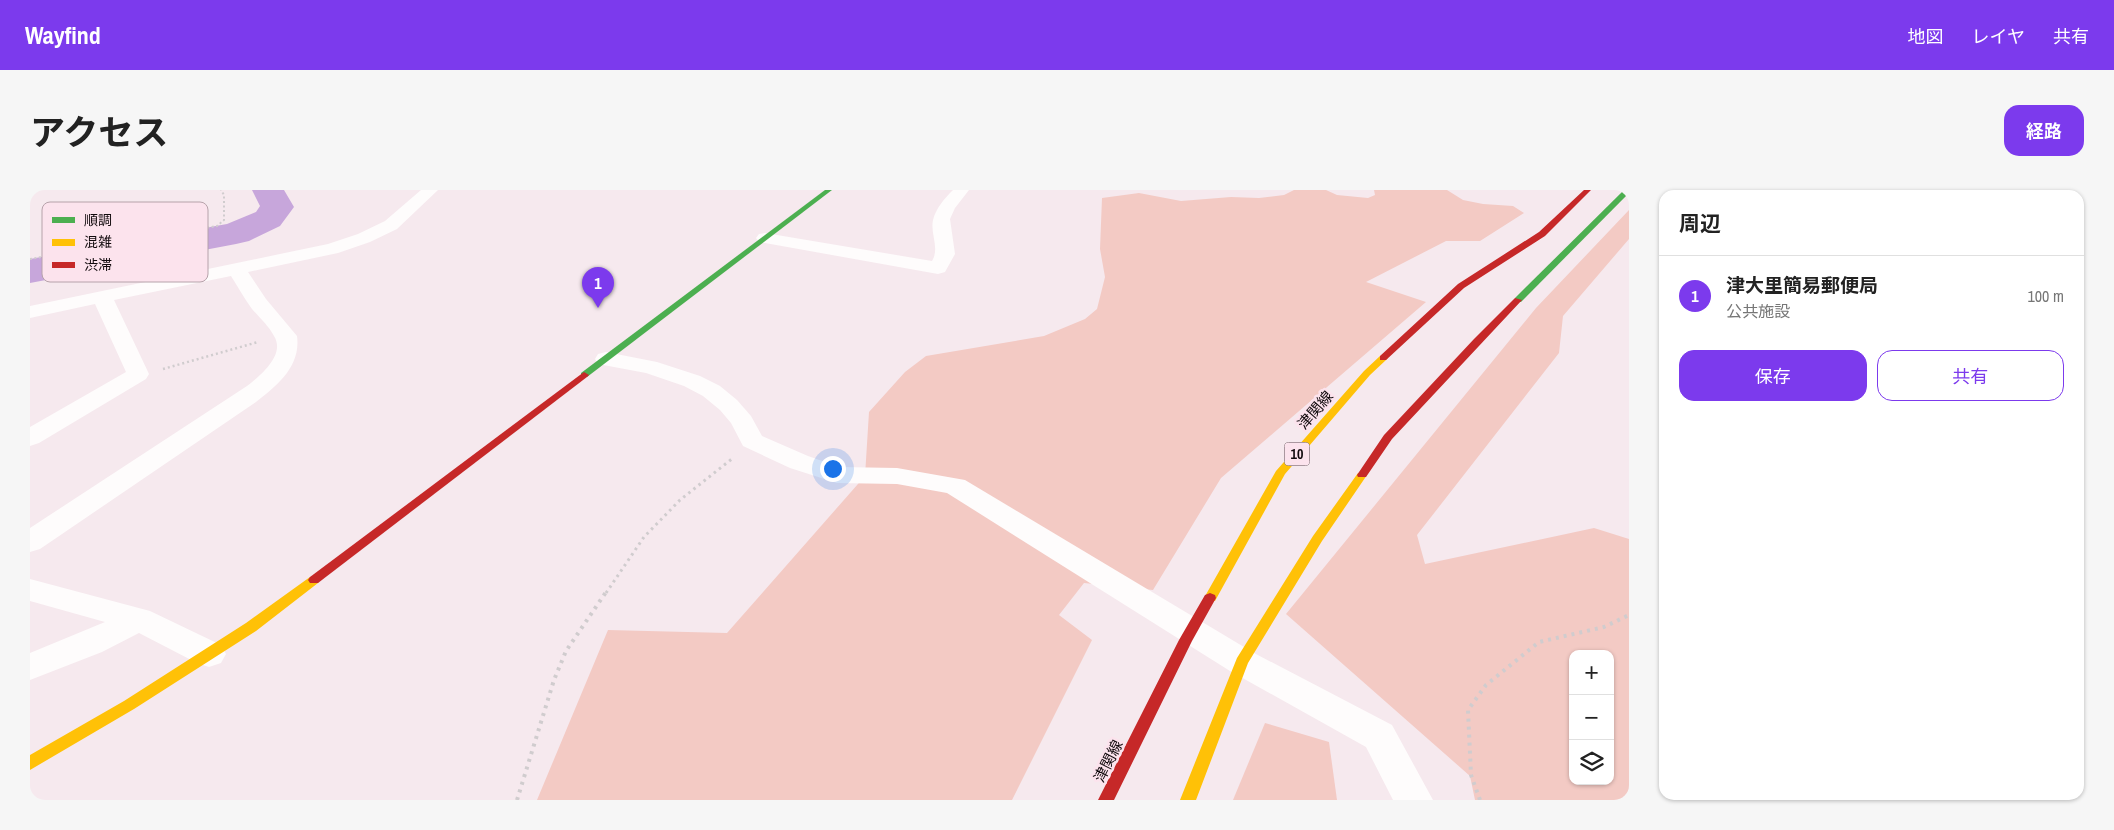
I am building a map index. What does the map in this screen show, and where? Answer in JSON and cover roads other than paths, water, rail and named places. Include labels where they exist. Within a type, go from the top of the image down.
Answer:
[{"type":"main road","points":[[30,764],[130,705],[251,627],[387,526],[665,312],[829,190]]},
{"type":"main road","name":"津関線","points":[[1106,800],[1191,631],[1280,473],[1367,373],[1461,286],[1542,234],[1588,190]]},
{"type":"main road","points":[[1188,800],[1242,662],[1317,539],[1388,437],[1477,341],[1628,190]]},
{"type":"street","points":[[208,275],[309,255],[364,238],[391,225],[430,190]]},
{"type":"street","points":[[765,238],[938,268],[946,254],[940,221],[949,204],[961,190]]},
{"type":"street","points":[[30,542],[265,384],[274,375],[286,355],[288,342],[285,334],[258,303],[236,269]]},
{"type":"street","points":[[30,312],[174,282]]},
{"type":"street","points":[[30,438],[138,374],[102,297]]},
{"type":"street","points":[[606,359],[630,362],[692,380],[714,392],[747,426],[752,442],[798,462],[837,475],[897,476],[955,486],[1242,662],[1379,736],[1414,800]]},
{"type":"street","points":[[30,590],[139,619],[209,654]]},
{"type":"street","points":[[30,666],[90,643],[139,619]]},
{"type":"waterway","points":[[208,238],[236,233],[268,219],[277,207],[268,190]]},
{"type":"waterway","points":[[30,271],[42,269]]},
{"type":"place","name":"津大里簡易郵便局","points":[[598,308]]}]
